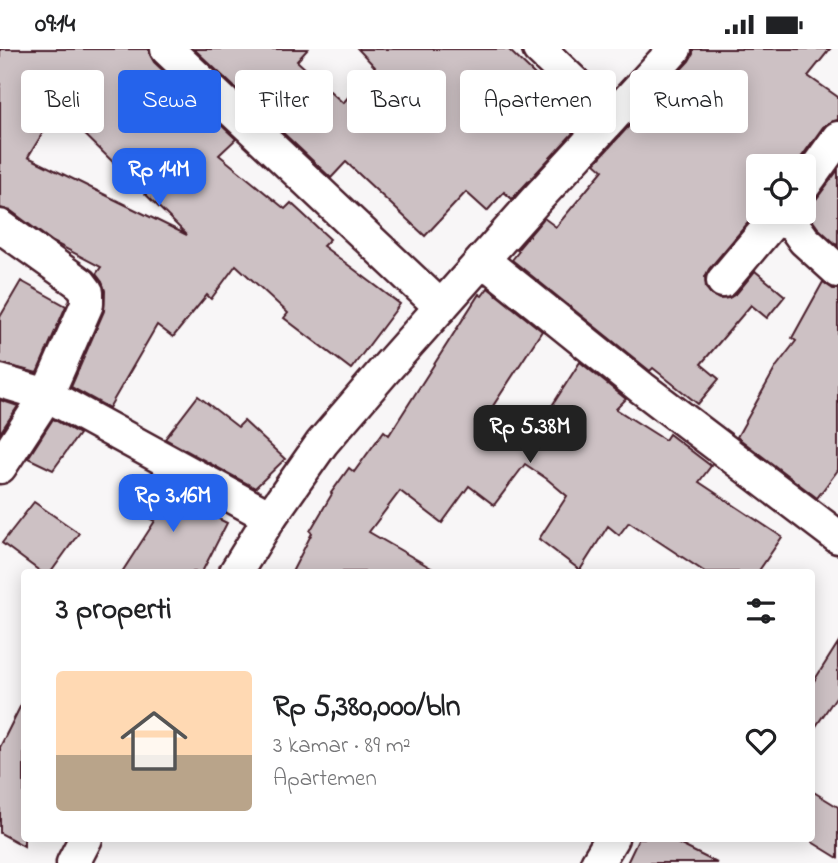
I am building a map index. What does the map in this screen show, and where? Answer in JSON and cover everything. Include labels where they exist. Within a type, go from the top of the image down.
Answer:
[{"type":"street","points":[[167,49],[441,307]]},
{"type":"street","points":[[539,49],[561,70]]},
{"type":"street","points":[[616,113],[675,49]]},
{"type":"street","points":[[238,569],[270,517],[322,443],[597,133]]},
{"type":"street","points":[[816,169],[838,138]]},
{"type":"street","points":[[723,281],[771,224]]},
{"type":"street","points":[[794,224],[804,240],[838,271]]},
{"type":"street","points":[[0,226],[81,284],[87,292],[87,304],[47,395],[0,467]]},
{"type":"street","points":[[483,260],[642,388],[838,537]]},
{"type":"street","points":[[0,381],[47,395],[270,517]]},
{"type":"street","points":[[73,863],[84,842]]},
{"type":"street","points":[[597,863],[609,842]]},
{"type":"building","points":[[0,49],[149,49],[154,62],[163,70],[118,70],[118,133],[221,133],[221,125],[236,139],[219,155],[285,209],[291,203],[330,239],[323,246],[400,304],[351,369],[284,318],[288,313],[236,265],[211,299],[207,295],[173,337],[157,325],[109,408],[71,387],[104,311],[105,291],[96,274],[101,267],[53,242],[11,211],[0,208]],"holes":[[[21,70],[104,70],[104,133],[83,133],[187,235],[28,157],[43,133],[21,133]]]},
{"type":"building","points":[[194,49],[308,49],[297,61],[307,70],[235,70],[235,88],[221,74],[221,70],[216,70]]},
{"type":"building","points":[[358,49],[508,49],[530,70],[460,70],[460,133],[573,133],[512,199],[504,192],[487,211],[466,192],[425,236],[346,162],[331,178],[283,133],[333,133],[333,94],[343,103],[347,98],[347,133],[446,133],[446,70],[372,70],[375,67]]},
{"type":"building","points":[[693,49],[830,49],[808,76],[838,97],[838,120],[823,127],[804,154],[746,154],[747,224],[709,269],[705,277],[706,288],[719,299],[729,298],[737,293],[755,271],[785,296],[767,318],[751,305],[701,364],[719,379],[698,404],[653,368],[650,371],[512,260],[544,218],[556,227],[603,170],[595,163],[630,125],[630,133],[748,133],[748,70],[681,70],[693,54]]},
{"type":"building","points":[[838,170],[838,246],[815,224],[817,198]]},
{"type":"building","points":[[21,281],[66,306],[37,373],[0,363],[0,317]]},
{"type":"building","points":[[823,282],[833,289],[838,289],[838,470],[817,498],[737,437],[776,367],[796,341],[792,338]]},
{"type":"building","points":[[488,288],[542,331],[489,412],[530,440],[580,362],[626,399],[616,409],[665,440],[669,434],[711,466],[699,482],[782,537],[760,569],[700,569],[629,522],[619,535],[608,526],[579,569],[539,539],[567,496],[525,464],[494,505],[469,486],[442,523],[400,491],[369,532],[433,569],[294,569],[331,493],[349,468],[354,472],[384,431],[389,435],[479,294],[482,296]]},
{"type":"building","points":[[198,396],[238,427],[244,421],[285,459],[255,488],[165,439]]},
{"type":"building","points":[[0,400],[18,406],[0,433]]},
{"type":"building","points":[[53,419],[79,434],[53,470],[28,458]]},
{"type":"building","points":[[140,480],[227,523],[204,569],[124,569],[155,521],[127,507]]},
{"type":"building","points":[[34,502],[79,533],[53,569],[37,569],[2,543]]},
{"type":"building","points":[[838,643],[838,694],[815,728],[815,679]]},
{"type":"building","points":[[21,705],[21,842],[24,842],[24,846],[0,833],[0,747]]},
{"type":"building","points":[[815,793],[838,807],[838,858],[812,842],[815,842]]},
{"type":"building","points":[[637,842],[675,842],[717,863],[627,863]]}]
